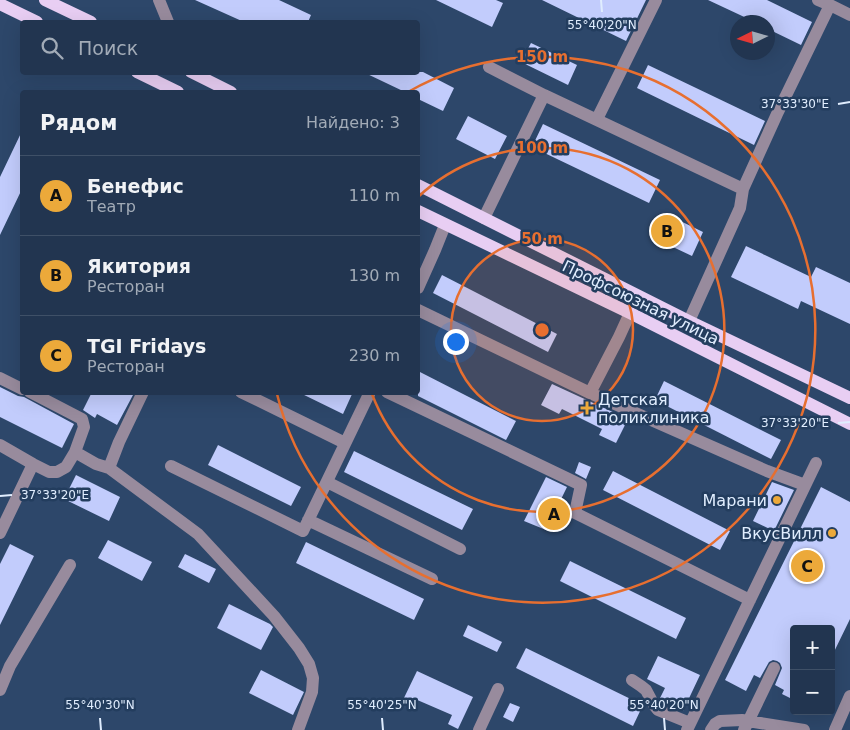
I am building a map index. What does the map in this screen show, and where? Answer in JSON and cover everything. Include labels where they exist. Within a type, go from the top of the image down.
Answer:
[{"type":"main road","points":[[53,2],[87,20]]},
{"type":"main road","points":[[0,4],[33,20]]},
{"type":"main road","points":[[143,75],[174,90]]},
{"type":"main road","points":[[197,75],[227,90]]},
{"type":"main road","name":"Профсоюзная улица","points":[[420,187],[690,322],[850,398]]},
{"type":"main road","name":"Профсоюзная улица","points":[[420,212],[630,313],[850,424]]},
{"type":"street","points":[[158,0],[167,20]]},
{"type":"street","points":[[597,119],[656,0]]},
{"type":"street","points":[[690,322],[740,208],[743,189],[824,3],[850,15]]},
{"type":"street","points":[[489,67],[743,189]]},
{"type":"street","points":[[484,218],[544,95]]},
{"type":"street","points":[[420,284],[436,250],[445,225]]},
{"type":"street","points":[[420,311],[590,393],[805,486]]},
{"type":"street","points":[[590,393],[630,313]]},
{"type":"street","points":[[0,378],[20,388]]},
{"type":"street","points":[[0,446],[50,472],[56,472],[66,467],[76,452],[84,427],[82,419],[36,395]]},
{"type":"street","points":[[109,468],[142,395]]},
{"type":"street","points":[[247,395],[345,443]]},
{"type":"street","points":[[171,466],[303,531],[369,395]]},
{"type":"street","points":[[393,395],[581,485],[575,513],[750,600]]},
{"type":"street","points":[[76,452],[96,464],[109,468],[198,534],[274,616],[299,648],[309,664],[313,678],[312,692],[298,730]]},
{"type":"street","points":[[632,680],[646,690],[658,710],[688,727],[816,462]]},
{"type":"street","points":[[0,533],[33,464]]},
{"type":"street","points":[[326,482],[460,549]]},
{"type":"street","points":[[308,520],[432,578]]},
{"type":"street","points":[[0,690],[10,666],[70,565]]},
{"type":"street","points":[[744,730],[774,668]]},
{"type":"street","points":[[479,730],[498,688]]},
{"type":"street","points":[[835,730],[850,696]]},
{"type":"street","points":[[711,730],[715,724],[724,720],[747,720],[804,730]]},
{"type":"building","points":[[195,0],[279,0],[311,15],[309,20],[240,20]]},
{"type":"building","points":[[436,0],[496,0],[503,3],[492,27]]},
{"type":"building","points":[[542,0],[646,0],[626,41]]},
{"type":"building","points":[[708,0],[767,0],[812,22],[801,45],[775,32],[775,15],[740,15]]},
{"type":"building","points":[[531,43],[577,65],[568,85],[521,62]]},
{"type":"building","points":[[648,65],[765,121],[754,145],[637,88]]},
{"type":"building","points":[[420,72],[423,72],[454,88],[443,111],[420,100],[420,90],[401,90],[369,75],[420,75]]},
{"type":"building","points":[[468,116],[507,136],[495,159],[456,139]]},
{"type":"building","points":[[543,124],[660,180],[649,203],[532,147]]},
{"type":"building","points":[[20,135],[20,193],[0,235],[0,177]]},
{"type":"building","points":[[668,215],[703,232],[692,256],[656,239]]},
{"type":"building","points":[[746,246],[811,277],[816,267],[850,283],[850,324],[801,301],[798,309],[731,277]]},
{"type":"building","points":[[442,275],[557,334],[548,352],[433,293]]},
{"type":"building","points":[[420,372],[516,421],[506,440],[418,396],[420,395]]},
{"type":"building","points":[[664,381],[781,440],[771,459],[655,400]]},
{"type":"building","points":[[552,384],[628,419],[616,443],[599,435],[602,429],[562,409],[559,414],[541,405]]},
{"type":"building","points":[[0,387],[24,397],[74,424],[62,448],[0,417]]},
{"type":"building","points":[[90,395],[133,395],[117,425],[97,414],[95,418],[83,410]]},
{"type":"building","points":[[304,395],[352,395],[343,414]]},
{"type":"building","points":[[218,445],[301,487],[291,506],[208,465]]},
{"type":"building","points":[[354,451],[473,509],[462,530],[344,472]]},
{"type":"building","points":[[579,462],[591,467],[586,479],[575,473]]},
{"type":"building","points":[[613,471],[730,531],[720,550],[603,490]]},
{"type":"building","points":[[76,475],[120,497],[109,521],[64,499]]},
{"type":"building","points":[[546,477],[567,487],[546,530],[524,521]]},
{"type":"building","points":[[772,482],[794,490],[774,531],[753,521]]},
{"type":"building","points":[[821,487],[850,502],[850,619],[835,650],[835,625],[790,625],[790,698],[782,694],[784,690],[775,685],[782,668],[777,661],[769,662],[760,678],[754,675],[746,691],[725,680]]},
{"type":"building","points":[[108,540],[152,562],[142,581],[98,558]]},
{"type":"building","points":[[306,542],[424,599],[414,620],[296,563]]},
{"type":"building","points":[[10,544],[34,556],[0,625],[0,564]]},
{"type":"building","points":[[185,554],[216,569],[209,583],[178,567]]},
{"type":"building","points":[[570,561],[686,618],[676,639],[560,581]]},
{"type":"building","points":[[229,604],[273,627],[261,650],[217,628]]},
{"type":"building","points":[[468,625],[502,642],[497,652],[463,636]]},
{"type":"building","points":[[526,648],[643,705],[633,726],[516,668]]},
{"type":"building","points":[[658,656],[700,675],[683,711],[663,703],[660,698],[665,688],[647,679]]},
{"type":"building","points":[[261,670],[304,692],[293,715],[249,693]]},
{"type":"building","points":[[417,671],[473,697],[458,729],[448,724],[452,715],[415,699],[411,707],[402,702]]},
{"type":"building","points":[[510,703],[520,707],[513,722],[503,717]]},
{"type":"place","name":"Якитория","points":[[667,231]]},
{"type":"place","name":"Детская поликлиника","points":[[587,408]]},
{"type":"place","name":"Марани","points":[[777,500]]},
{"type":"place","name":"Бенефис","points":[[554,514]]},
{"type":"place","name":"ВкусВилл","points":[[832,533]]},
{"type":"place","name":"TGI Fridays","points":[[807,566]]}]
